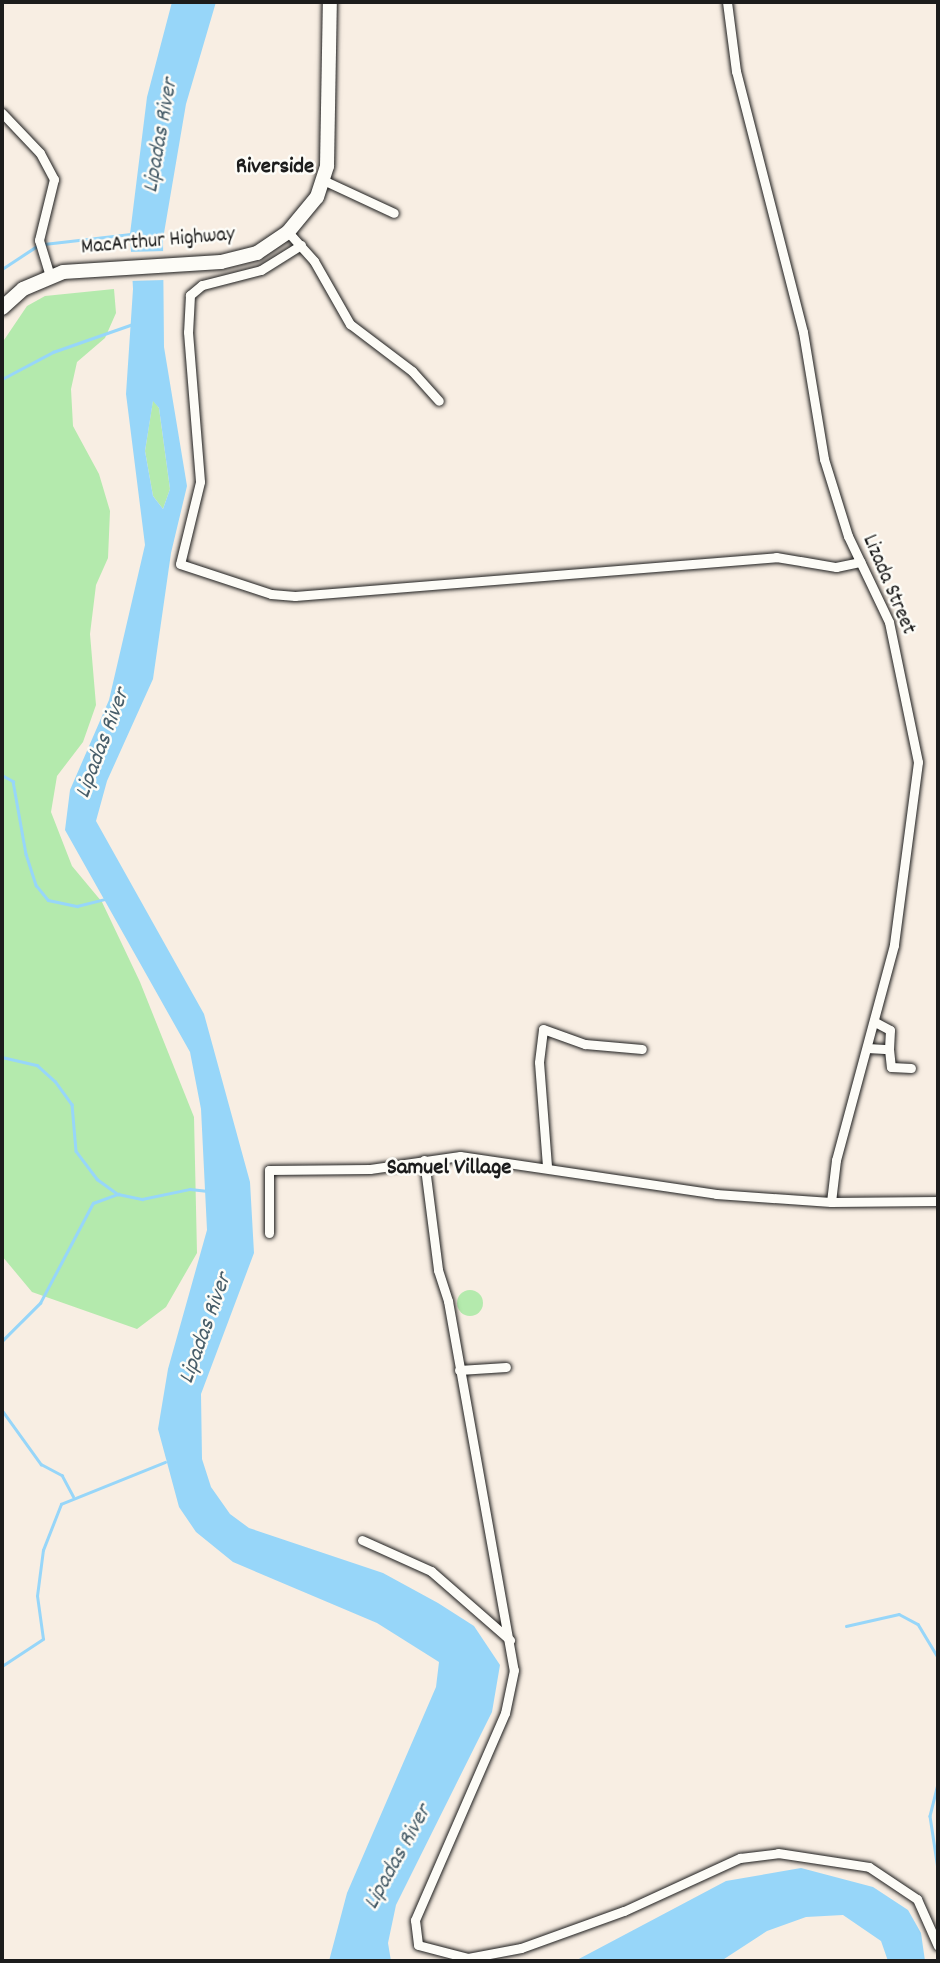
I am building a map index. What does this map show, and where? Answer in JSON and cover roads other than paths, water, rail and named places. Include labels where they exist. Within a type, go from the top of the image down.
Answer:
[{"type":"highway","name":"MacArthur Highway","points":[[2,308],[50,276],[118,267],[239,259],[289,232],[323,180],[331,119],[330,2]]},
{"type":"street","name":"Lizada Street","points":[[727,2],[736,71],[803,332],[824,458],[860,562],[892,633],[918,762],[905,883],[875,1021],[836,1160],[831,1202]]},
{"type":"street","points":[[2,113],[40,153],[54,178],[39,240],[50,276]]},
{"type":"street","points":[[323,180],[394,213]]},
{"type":"street","points":[[289,232],[301,246],[350,324],[412,371],[439,401]]},
{"type":"street","points":[[301,246],[261,270],[202,285],[190,295],[188,332],[200,482],[180,564],[271,594],[295,596],[776,557],[836,567],[860,562]]},
{"type":"street","points":[[875,1021],[890,1030],[891,1067],[911,1068]]},
{"type":"street","points":[[547,1166],[539,1062],[542,1029],[585,1044],[642,1049]]},
{"type":"street","points":[[867,1048],[889,1049]]},
{"type":"street","points":[[269,1233],[269,1170],[370,1169],[424,1160],[475,1156],[716,1194],[831,1202],[938,1201]]},
{"type":"street","points":[[424,1160],[438,1270],[511,1641],[513,1684],[505,1713],[415,1920],[418,1945],[468,1958],[521,1948],[624,1911],[740,1858],[778,1853],[869,1867],[917,1899],[938,1946]]},
{"type":"street","points":[[459,1370],[506,1367]]},
{"type":"street","points":[[362,1540],[431,1570],[511,1641]]},
{"type":"water","name":"Lipadas River","points":[[172,2],[216,2],[186,104],[163,239],[164,347],[187,486],[171,553],[153,679],[107,781],[96,821],[204,1014],[250,1182],[254,1253],[201,1394],[202,1459],[211,1487],[230,1514],[249,1528],[383,1573],[438,1603],[474,1626],[500,1665],[492,1712],[396,1905],[388,1943],[391,1961],[329,1961],[347,1893],[436,1687],[439,1662],[377,1623],[233,1562],[196,1532],[179,1507],[158,1429],[168,1369],[207,1230],[201,1109],[190,1052],[65,830],[70,790],[109,700],[145,545],[126,394],[133,289],[130,234],[147,97]],"holes":[[[153,401],[159,408],[170,489],[163,509],[153,496],[145,451]]]},
{"type":"water","points":[[801,1868],[873,1887],[908,1910],[921,1933],[925,1961],[888,1961],[881,1941],[843,1915],[806,1917],[767,1931],[721,1961],[575,1961],[726,1881]]},
{"type":"waterway","points":[[44,244],[130,234]]},
{"type":"waterway","points":[[2,269],[37,246]]},
{"type":"waterway","points":[[2,379],[53,352],[130,325]]},
{"type":"waterway","points":[[2,775],[13,781],[26,854],[36,885],[48,900],[77,906],[106,899]]},
{"type":"waterway","points":[[2,1057],[37,1065],[55,1081],[72,1104],[76,1151],[97,1179],[118,1194],[142,1199],[190,1189],[210,1191]]},
{"type":"waterway","points":[[2,1341],[40,1303],[93,1203],[118,1194]]},
{"type":"waterway","points":[[2,1410],[41,1464],[62,1475],[73,1496]]},
{"type":"waterway","points":[[2,1666],[43,1639],[37,1596],[43,1550],[61,1504],[165,1462]]},
{"type":"waterway","points":[[846,1626],[899,1614],[918,1624],[938,1657]]},
{"type":"waterway","points":[[938,1784],[930,1816],[938,1869]]},
{"type":"district","name":"Riverside","points":[[275,168]]},
{"type":"district","name":"Samuel Village","points":[[449,1169]]}]
